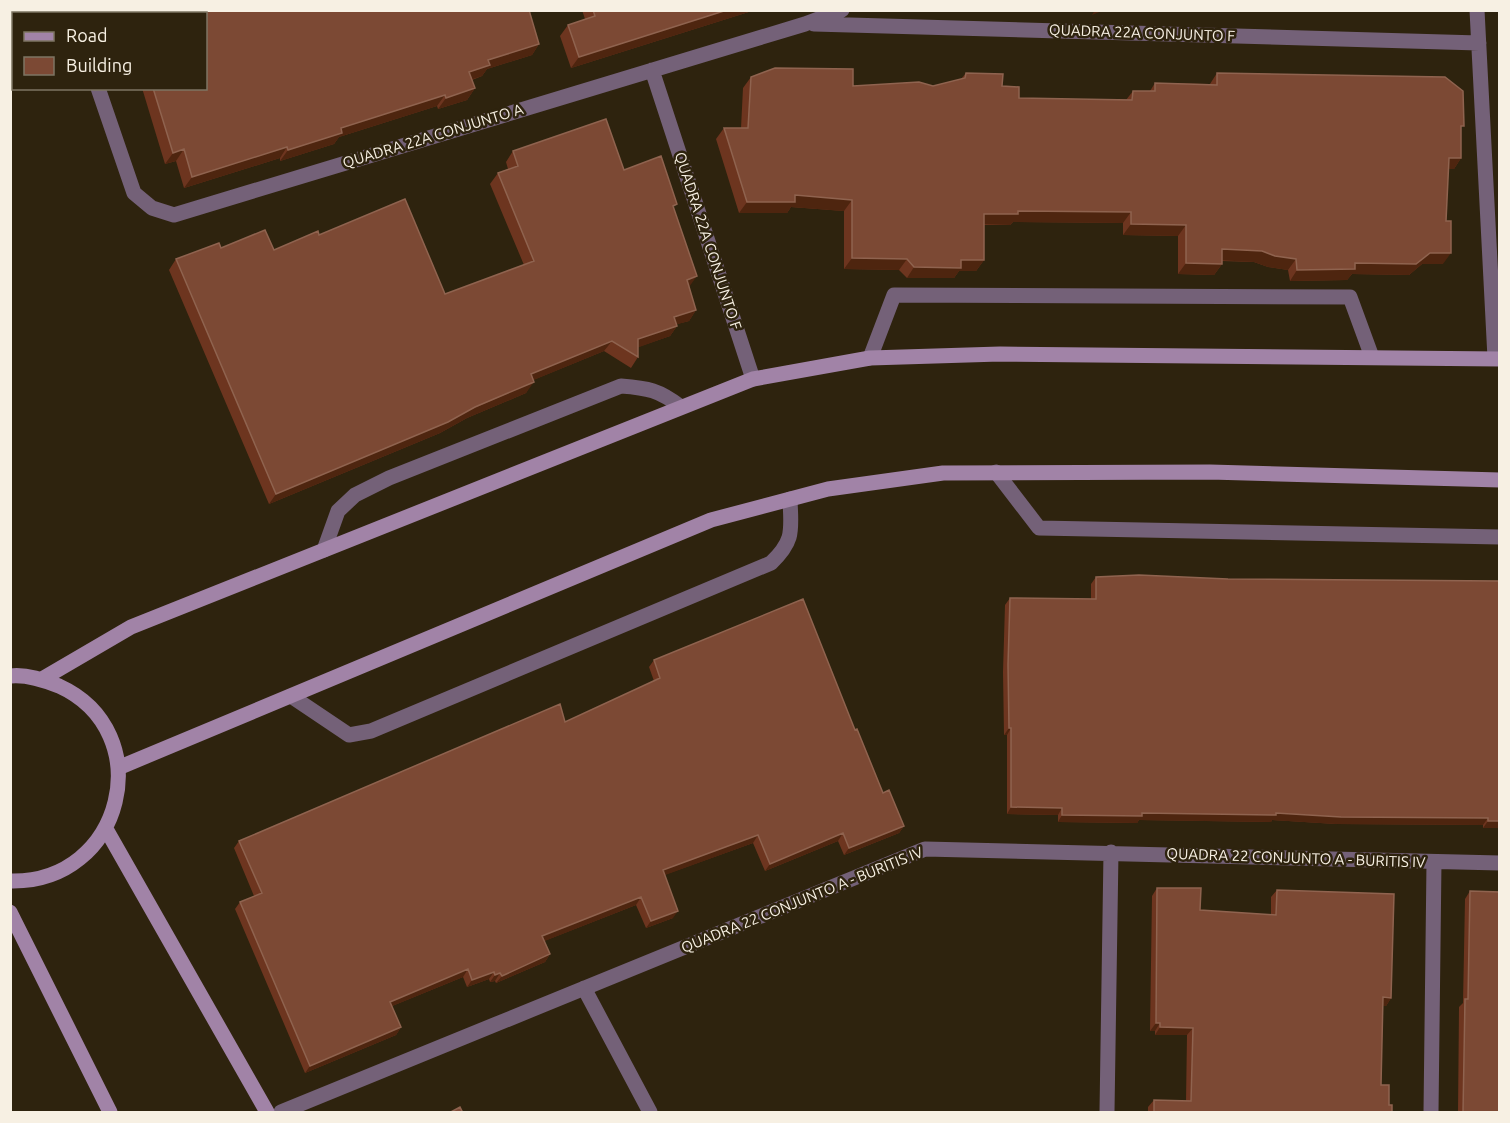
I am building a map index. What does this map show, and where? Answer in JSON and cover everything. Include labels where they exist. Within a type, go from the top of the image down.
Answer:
[{"type":"street","name":"QUADRA 22A CONJUNTO A","points":[[99,90],[134,193],[152,208],[174,215],[805,24],[843,10]]},
{"type":"street","points":[[42,679],[131,627],[753,379],[870,358],[1000,354],[1497,359],[1477,10]]},
{"type":"street","name":"QUADRA 22A CONJUNTO F","points":[[805,24],[1479,43]]},
{"type":"street","name":"QUADRA 22A CONJUNTO F","points":[[652,70],[753,379]]},
{"type":"street","points":[[870,358],[894,295],[1350,297],[1372,357]]},
{"type":"street","points":[[324,550],[338,511],[355,495],[389,478],[621,386],[642,387],[665,394],[681,407]]},
{"type":"street","points":[[996,472],[1039,528],[1500,537]]},
{"type":"street","points":[[118,768],[711,520],[828,489],[944,473],[996,472],[1210,472],[1500,480]]},
{"type":"street","points":[[291,696],[350,735],[371,731],[771,563],[785,550],[791,535],[790,499]]},
{"type":"street","points":[[10,881],[28,882],[59,873],[86,854],[106,829],[117,800],[118,768],[111,738],[94,712],[71,692],[42,679],[12,673]]},
{"type":"street","points":[[106,829],[267,1113]]},
{"type":"street","name":"QUADRA 22 CONJUNTO A - BURITIS IV","points":[[281,1113],[925,849],[1500,863]]},
{"type":"street","points":[[1107,1113],[1111,852]]},
{"type":"street","points":[[1431,1113],[1434,862]]},
{"type":"street","points":[[10,912],[110,1113]]},
{"type":"street","points":[[584,988],[650,1113]]},
{"type":"building","points":[[124,10],[529,10],[539,44],[488,60],[490,65],[469,72],[475,88],[446,98],[445,95],[341,128],[342,133],[288,150],[287,147],[192,177],[184,149],[173,153],[154,90],[207,90],[207,12],[124,12]]},
{"type":"building","points":[[593,10],[727,10],[579,57],[568,25],[595,16]]},
{"type":"building","points":[[775,68],[853,69],[853,86],[919,82],[933,86],[965,78],[966,73],[1003,74],[1002,86],[1019,87],[1019,98],[1132,100],[1133,91],[1155,91],[1155,83],[1217,85],[1217,73],[1445,77],[1463,91],[1464,126],[1461,126],[1461,158],[1449,158],[1446,221],[1451,221],[1451,253],[1430,253],[1416,264],[1355,263],[1355,269],[1297,270],[1296,259],[1275,256],[1262,251],[1222,249],[1222,264],[1186,263],[1186,225],[1131,224],[1131,212],[1018,211],[1018,214],[984,214],[984,260],[961,260],[961,268],[914,267],[907,259],[852,258],[852,200],[795,195],[795,202],[747,202],[724,128],[748,128],[751,77]]},
{"type":"building","points":[[606,119],[624,170],[661,156],[677,204],[673,206],[697,276],[687,280],[696,310],[674,317],[677,326],[638,339],[638,357],[612,341],[531,374],[534,382],[475,407],[448,422],[276,494],[176,259],[219,243],[221,248],[265,230],[274,250],[318,231],[319,235],[405,199],[445,294],[534,261],[498,173],[518,166],[513,151]]},
{"type":"building","points":[[1139,575],[1228,579],[1500,581],[1500,821],[1488,821],[1488,818],[1341,817],[1276,813],[1276,815],[1142,813],[1142,816],[1062,815],[1062,808],[1011,807],[1008,665],[1010,598],[1096,599],[1096,577]]},
{"type":"building","points":[[803,599],[855,730],[857,729],[883,793],[889,790],[904,826],[849,848],[843,833],[770,864],[758,835],[663,870],[678,911],[651,921],[641,897],[542,936],[550,954],[502,976],[500,973],[495,975],[494,972],[472,980],[468,969],[390,1002],[401,1027],[310,1066],[240,902],[262,893],[239,841],[560,704],[565,722],[660,678],[654,660]]},
{"type":"building","points":[[1157,888],[1201,888],[1200,910],[1276,915],[1277,890],[1394,894],[1391,998],[1383,997],[1381,1085],[1389,1085],[1389,1105],[1392,1105],[1392,1113],[1154,1113],[1154,1100],[1191,1101],[1193,1028],[1160,1027],[1160,1023],[1156,1023]]},
{"type":"building","points":[[1470,891],[1500,892],[1500,1113],[1463,1113]]},
{"type":"building","points":[[460,1107],[463,1113],[449,1113]]}]
